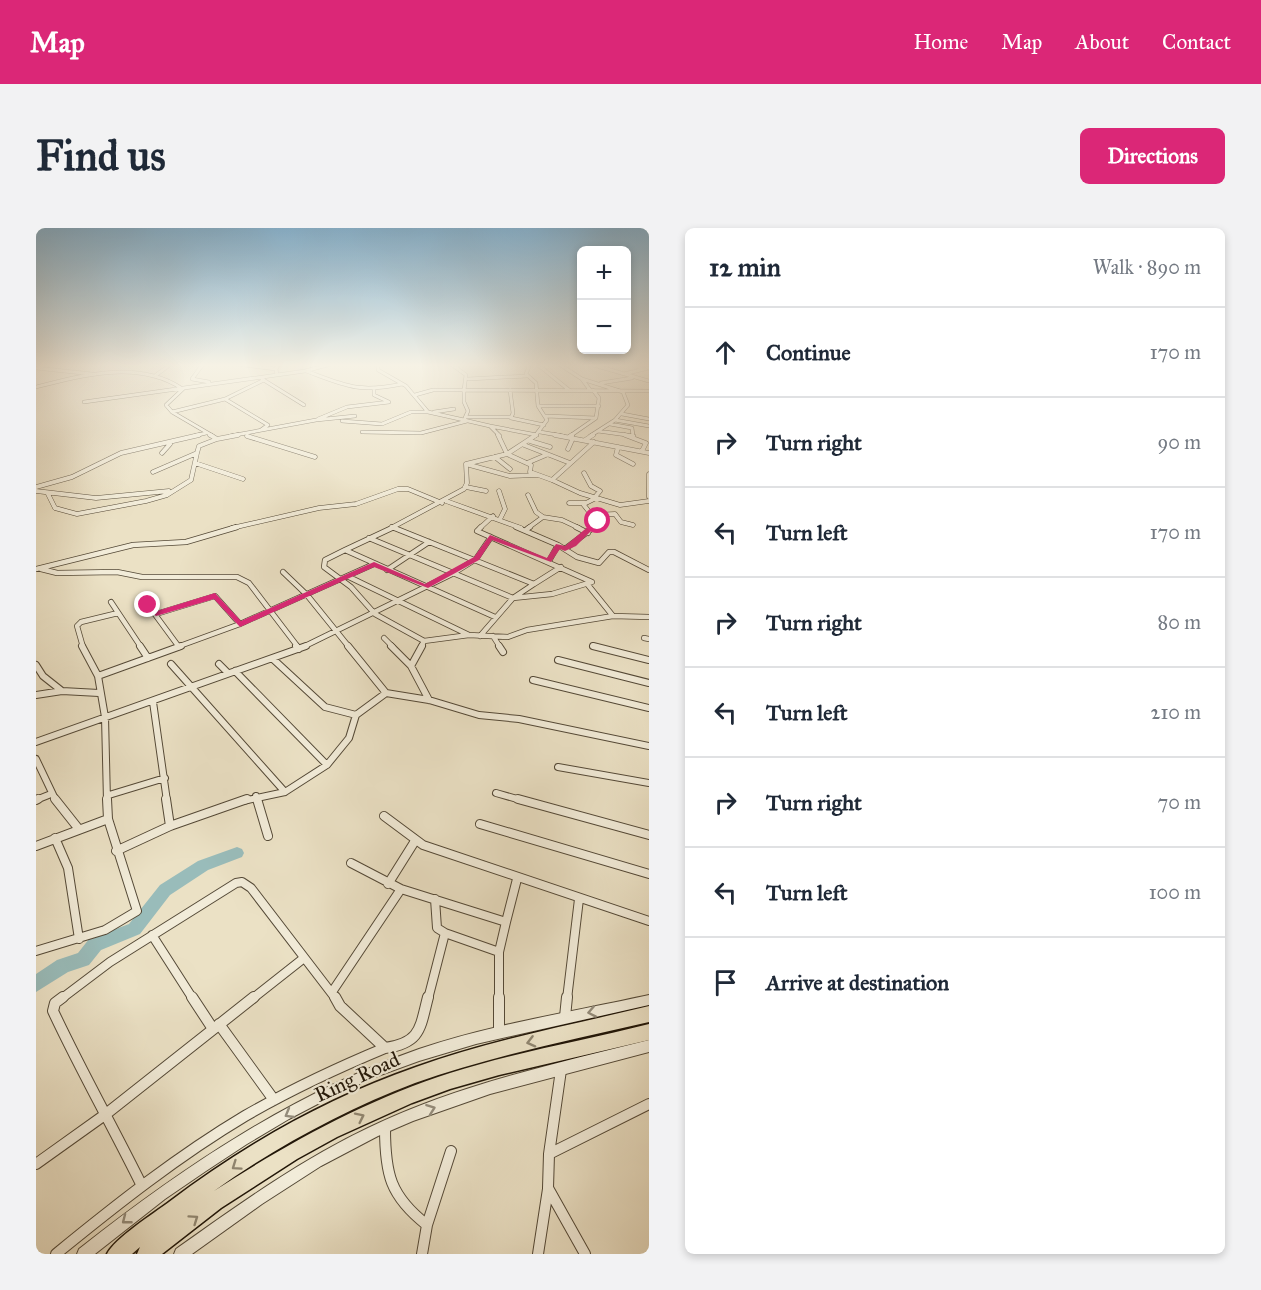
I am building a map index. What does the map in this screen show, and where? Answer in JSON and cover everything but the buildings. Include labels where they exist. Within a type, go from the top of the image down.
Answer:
[{"type":"highway","name":"Ring Road","points":[[117,1254],[158,1220],[253,1154],[349,1104],[415,1075],[526,1043],[649,1014]]},
{"type":"highway","name":"Ring Road","points":[[147,1254],[257,1174],[361,1116],[450,1081],[649,1032]]},
{"type":"street","points":[[172,412],[217,439]]},
{"type":"street","points":[[246,412],[268,425],[261,432]]},
{"type":"street","points":[[318,420],[336,412]]},
{"type":"street","points":[[48,494],[55,508],[76,514],[146,501],[178,489],[191,480],[199,446],[217,439],[318,420],[355,416],[347,412]]},
{"type":"street","points":[[318,420],[386,424],[411,412],[430,412],[490,426],[585,440],[649,453]]},
{"type":"street","points":[[466,419],[468,412]]},
{"type":"street","points":[[511,417],[513,412]]},
{"type":"street","points":[[543,412],[546,416],[596,418]]},
{"type":"street","points":[[568,448],[571,438],[596,418],[598,412]]},
{"type":"street","points":[[585,440],[622,414],[649,419]]},
{"type":"street","points":[[466,464],[507,454],[524,445],[538,434],[544,425],[546,416]]},
{"type":"street","points":[[376,424],[362,432],[421,433],[466,419],[511,417],[544,425]]},
{"type":"street","points":[[615,420],[649,426]]},
{"type":"street","points":[[610,424],[631,428],[633,436]]},
{"type":"street","points":[[490,426],[501,438],[507,454],[527,463],[531,466],[529,471],[536,475],[595,498],[623,505],[649,501]]},
{"type":"street","points":[[597,431],[633,436],[646,443],[642,451]]},
{"type":"street","points":[[36,489],[72,477],[121,453],[171,444],[206,433]]},
{"type":"street","points":[[243,435],[274,442],[284,448],[315,457]]},
{"type":"street","points":[[530,441],[549,447]]},
{"type":"street","points":[[552,480],[563,475],[570,463],[594,442]]},
{"type":"street","points":[[162,453],[171,444]]},
{"type":"street","points":[[524,445],[570,463]]},
{"type":"street","points":[[618,447],[616,455],[633,464]]},
{"type":"street","points":[[153,472],[197,453]]},
{"type":"street","points":[[527,463],[546,455]]},
{"type":"street","points":[[495,457],[510,469]]},
{"type":"street","points":[[195,464],[243,479]]},
{"type":"street","points":[[466,464],[510,476],[536,475]]},
{"type":"street","points":[[466,464],[466,487]]},
{"type":"street","points":[[569,503],[583,504],[595,498],[600,491],[591,486],[584,473]]},
{"type":"street","points":[[649,474],[649,496]]},
{"type":"street","points":[[486,491],[466,487],[444,502],[327,558],[323,565],[342,580],[375,614],[424,641],[470,636],[508,636],[527,630],[613,616],[649,617]]},
{"type":"street","points":[[36,489],[48,494],[96,498],[178,489]]},
{"type":"street","points":[[37,569],[151,542],[186,542],[255,522],[319,508],[357,504],[398,489],[408,489],[527,529],[577,557],[600,563],[609,552],[614,552],[649,570]]},
{"type":"street","points":[[499,491],[505,508],[500,519]]},
{"type":"street","points":[[528,495],[536,512],[543,517],[562,520],[588,533]]},
{"type":"street","points":[[565,549],[598,523],[594,515],[583,504]]},
{"type":"street","points":[[594,515],[613,514],[621,522],[633,525]]},
{"type":"street","points":[[369,538],[513,598],[552,594],[588,585],[592,581],[476,530],[493,516]]},
{"type":"street","points":[[527,529],[543,517]]},
{"type":"street","points":[[392,527],[534,584]]},
{"type":"street","points":[[36,742],[300,649],[452,574],[476,559],[490,537]]},
{"type":"street","points":[[387,570],[429,543]]},
{"type":"street","points":[[549,561],[558,545]]},
{"type":"street","points":[[345,550],[495,617]]},
{"type":"street","points":[[98,675],[240,624],[350,578],[374,564]]},
{"type":"street","points":[[480,636],[513,598],[561,567]]},
{"type":"street","points":[[37,569],[57,573],[117,572],[142,577],[213,575],[237,577],[249,584],[300,649]]},
{"type":"street","points":[[283,572],[307,595],[386,693],[429,700],[479,715],[519,719],[649,746]]},
{"type":"street","points":[[350,578],[470,636]]},
{"type":"street","points":[[588,585],[613,616]]},
{"type":"street","points":[[156,614],[215,596],[240,624]]},
{"type":"street","points":[[111,602],[148,658]]},
{"type":"street","points":[[148,605],[179,647]]},
{"type":"street","points":[[36,951],[80,939],[128,919],[137,911],[116,851],[108,819],[105,717],[99,693],[98,675],[81,643],[77,625],[118,613]]},
{"type":"street","points":[[493,636],[503,652]]},
{"type":"street","points":[[384,638],[411,666],[429,700]]},
{"type":"street","points":[[411,666],[424,641]]},
{"type":"street","points":[[593,646],[649,660]]},
{"type":"street","points":[[273,659],[325,707],[356,715]]},
{"type":"street","points":[[558,660],[649,683]]},
{"type":"street","points":[[171,664],[285,792]]},
{"type":"street","points":[[219,664],[228,673]]},
{"type":"street","points":[[36,665],[43,676],[62,691]]},
{"type":"street","points":[[235,671],[327,765]]},
{"type":"street","points":[[533,680],[649,708]]},
{"type":"street","points":[[36,695],[62,691],[99,693]]},
{"type":"street","points":[[116,851],[170,826],[256,796],[285,792],[327,765],[349,738],[356,715],[386,693]]},
{"type":"street","points":[[153,702],[170,826]]},
{"type":"street","points":[[36,759],[38,773],[51,794],[78,828]]},
{"type":"street","points":[[558,767],[649,783]]},
{"type":"street","points":[[109,795],[165,778]]},
{"type":"street","points":[[496,793],[649,835]]},
{"type":"street","points":[[36,800],[51,794]]},
{"type":"street","points":[[256,796],[268,836]]},
{"type":"street","points":[[384,816],[415,841],[517,879],[649,921]]},
{"type":"street","points":[[36,846],[78,828],[108,819]]},
{"type":"street","points":[[480,824],[649,874]]},
{"type":"street","points":[[55,838],[68,868],[80,939]]},
{"type":"street","points":[[388,884],[415,841]]},
{"type":"street","points":[[351,863],[400,889],[506,922]]},
{"type":"street","points":[[499,1032],[499,952],[517,879]]},
{"type":"street","points":[[142,1186],[106,1114],[92,1094],[52,1006],[110,962],[236,883],[242,882],[251,888],[332,992],[339,1006],[385,1048]]},
{"type":"street","points":[[332,992],[400,889]]},
{"type":"street","points":[[435,899],[437,928],[499,952]]},
{"type":"street","points":[[565,1017],[579,899]]},
{"type":"street","points":[[56,1254],[142,1186],[216,1135],[274,1100],[385,1048],[414,1041],[446,933]]},
{"type":"street","points":[[152,935],[216,1027],[274,1100]]},
{"type":"street","points":[[36,1164],[106,1114],[304,958]]},
{"type":"street","points":[[84,1254],[150,1202],[258,1131],[308,1103],[419,1055],[499,1032],[649,1000]]},
{"type":"street","points":[[181,1254],[288,1178],[339,1149],[385,1127],[477,1093],[649,1046]]},
{"type":"street","points":[[538,1254],[561,1070]]},
{"type":"street","points":[[549,1154],[606,1123],[649,1104]]},
{"type":"street","points":[[385,1127],[384,1159],[387,1177],[396,1197],[409,1212],[428,1225]]},
{"type":"street","points":[[422,1254],[428,1225],[452,1151]]},
{"type":"street","points":[[548,1188],[585,1254]]},
{"type":"waterway","points":[[36,984],[63,966],[83,959],[95,944],[134,929],[165,890],[203,865],[237,853]]},
{"type":"route","points":[[148,605],[156,614],[215,596],[240,624],[350,578],[374,564],[425,587],[476,559],[490,537],[549,561],[558,545],[565,549],[574,545],[598,521]]}]
